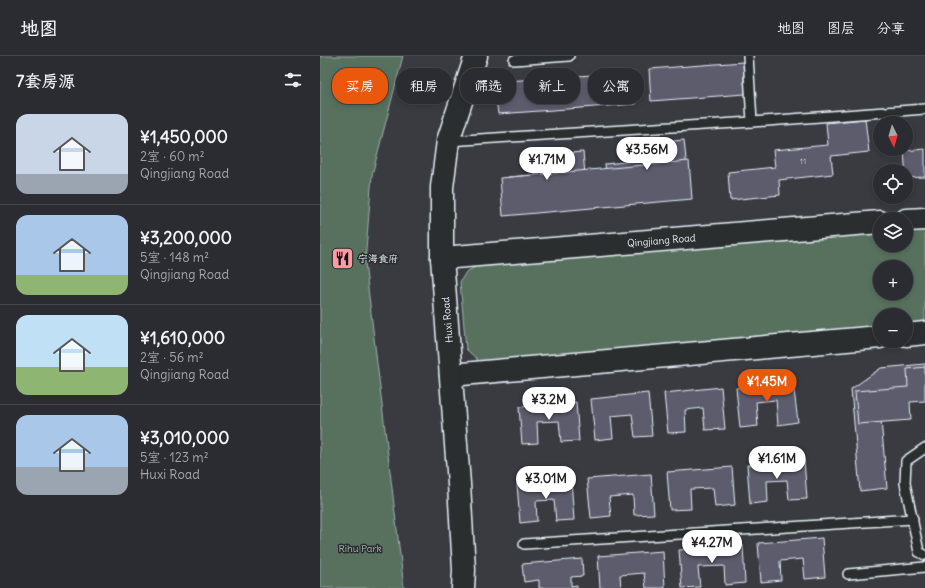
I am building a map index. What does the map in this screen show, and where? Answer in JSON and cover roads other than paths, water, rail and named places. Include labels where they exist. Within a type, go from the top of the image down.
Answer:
[{"type":"street","name":"Huxi Road","points":[[462,588],[464,570],[460,484],[442,258],[442,187],[448,141],[476,56]]},
{"type":"street","points":[[913,220],[925,219]]},
{"type":"street","name":"Qingjiang Road","points":[[442,258],[873,223]]},
{"type":"street","points":[[913,334],[925,333]]},
{"type":"street","points":[[451,375],[873,338]]},
{"type":"lane","points":[[514,60],[569,56]]},
{"type":"lane","points":[[748,56],[752,122]]},
{"type":"lane","points":[[448,141],[752,122],[925,109]]},
{"type":"lane","points":[[925,448],[906,461],[905,483],[920,552],[925,555]]},
{"type":"lane","points":[[524,544],[913,519]]},
{"type":"lane","points":[[848,574],[925,567]]},
{"type":"place","name":"宁海食府","points":[[343,258]]},
{"type":"park label","name":"Rihu Park","points":[[360,548]]}]
